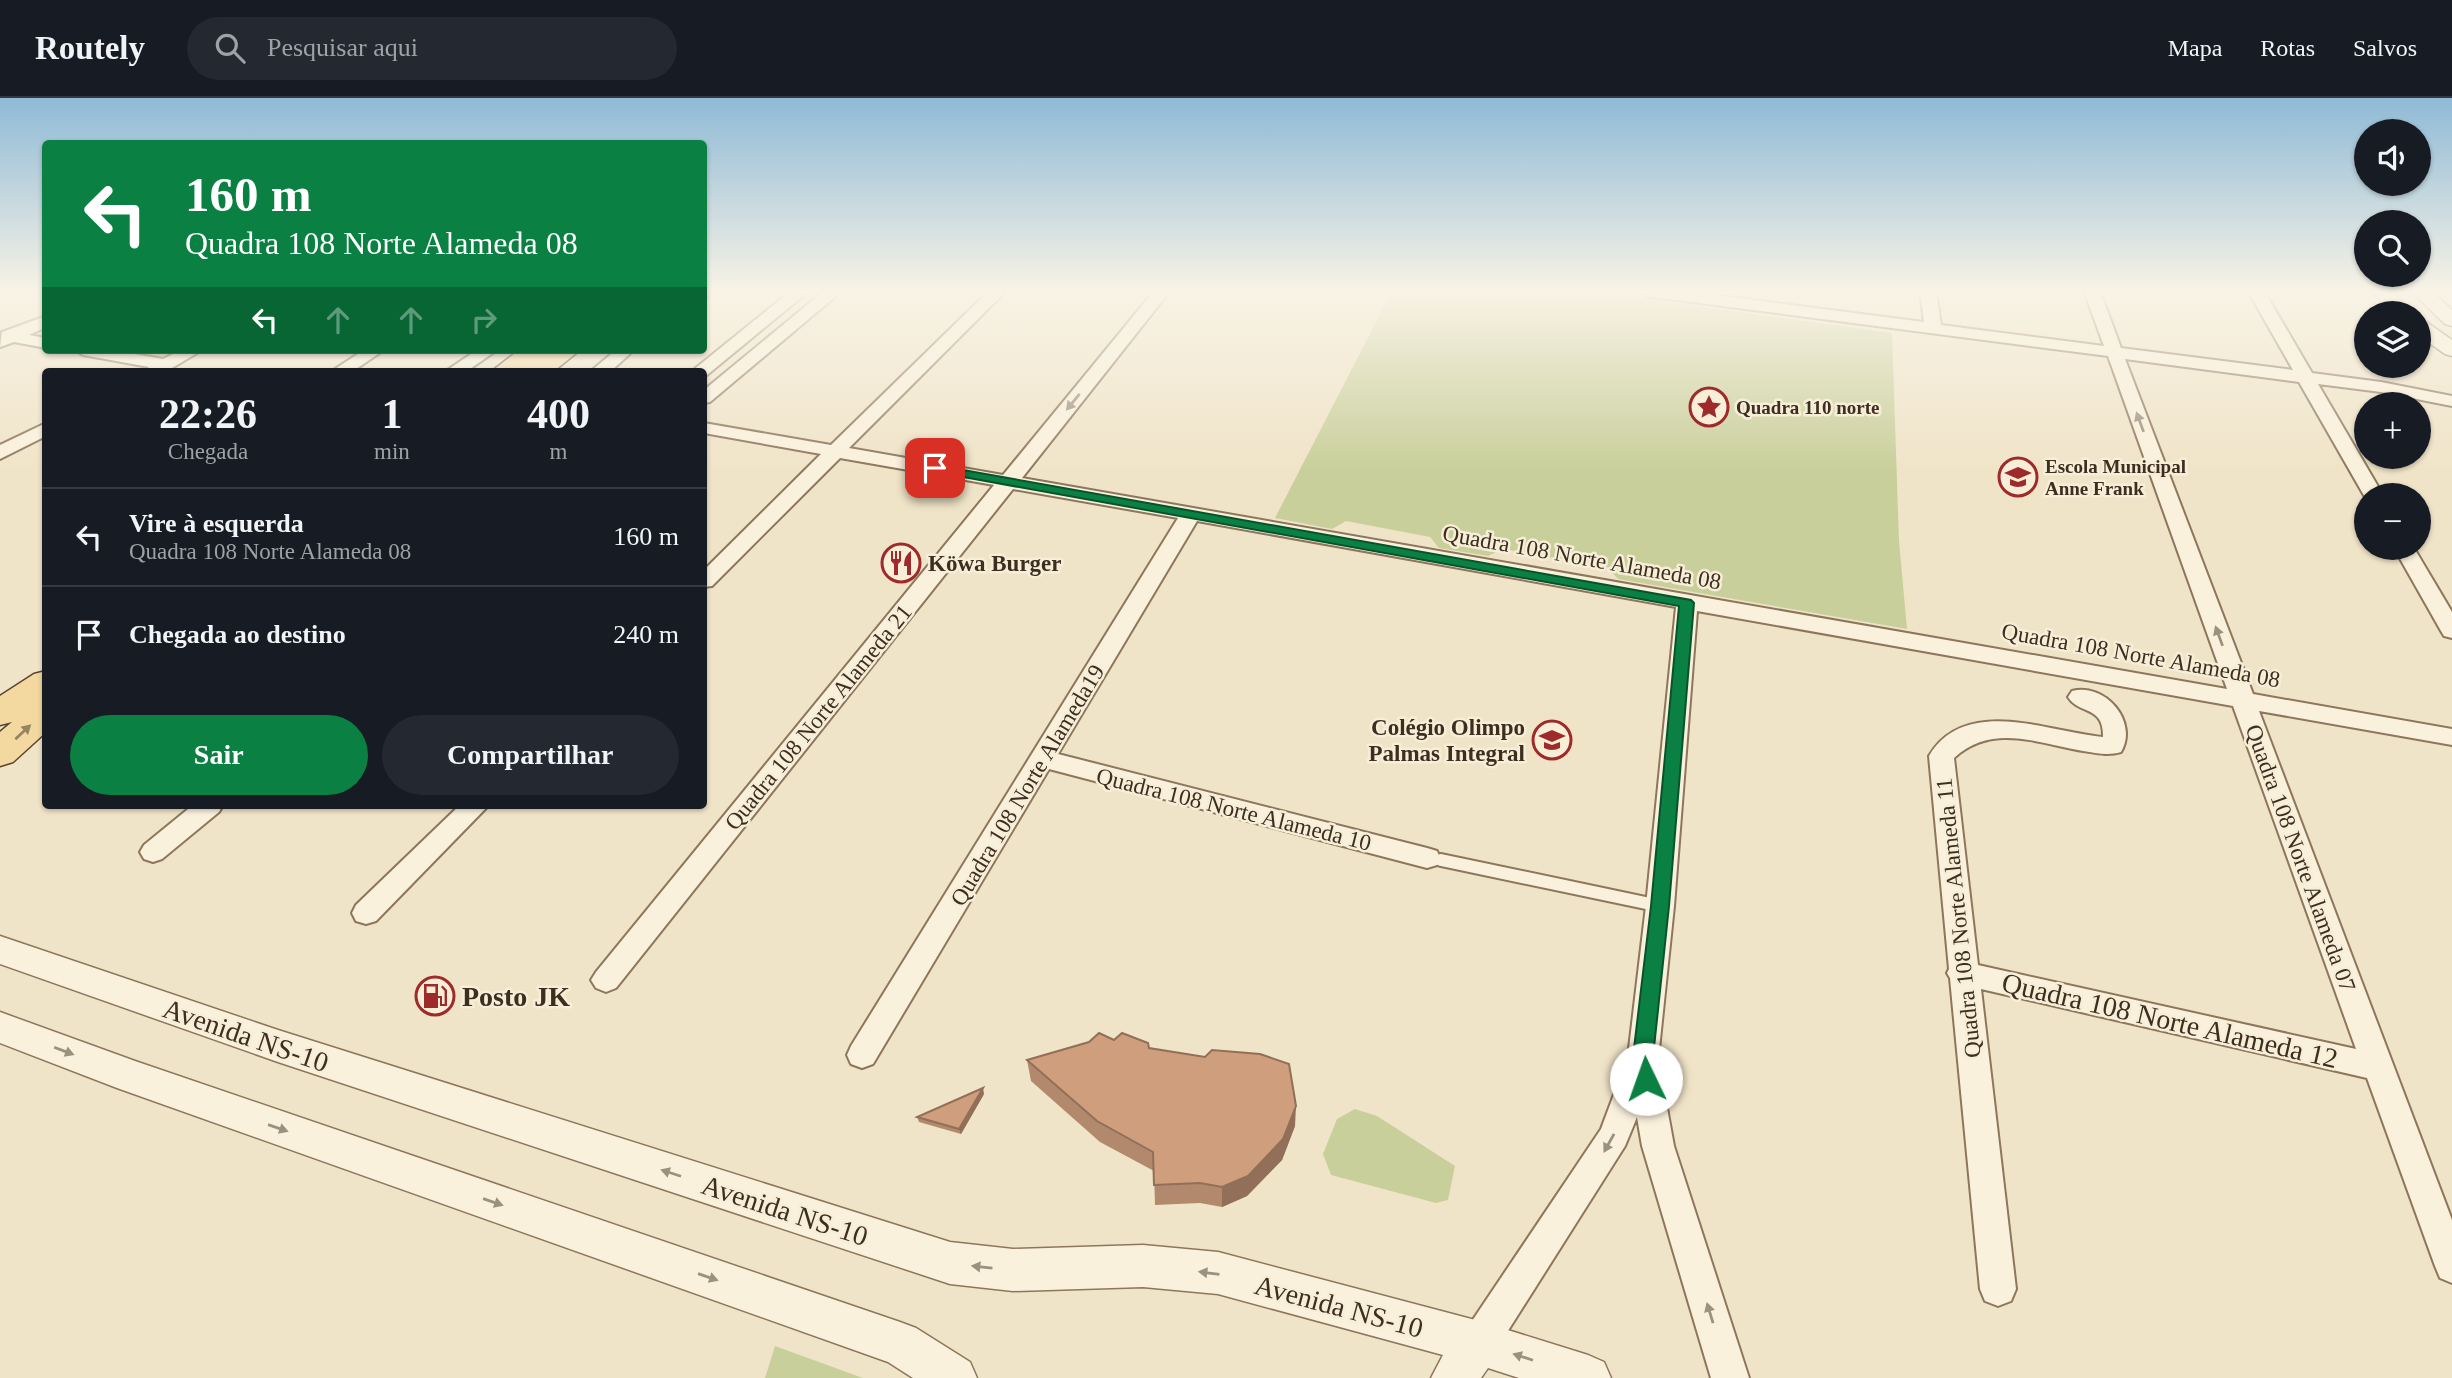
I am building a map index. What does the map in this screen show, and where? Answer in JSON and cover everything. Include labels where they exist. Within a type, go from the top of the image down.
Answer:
[{"type":"main road","points":[[509,368],[530,354]]},
{"type":"main road","points":[[541,368],[562,354]]},
{"type":"main road","points":[[0,713],[42,685]]},
{"type":"main road","points":[[0,753],[42,714]]},
{"type":"street","points":[[705,368],[726,351]]},
{"type":"street","points":[[707,396],[761,351]]},
{"type":"street","points":[[707,579],[938,351]]},
{"type":"street","name":"Quadra 108 Norte Alameda 21","points":[[606,980],[1113,351]]},
{"type":"street","points":[[2113,351],[2418,393],[2452,401]]},
{"type":"street","name":"Quadra 108 Norte Alameda 07","points":[[2113,351],[2452,1266]]},
{"type":"street","points":[[2290,351],[2367,483]]},
{"type":"street","points":[[100,354],[160,368],[186,354]]},
{"type":"street","points":[[346,368],[369,354]]},
{"type":"street","points":[[460,368],[483,354]]},
{"type":"street","points":[[604,368],[621,354]]},
{"type":"street","name":"Quadra 108 Norte Alameda 08","points":[[707,429],[2452,737]]},
{"type":"street","points":[[0,453],[42,430]]},
{"type":"street","points":[[23,440],[42,444]]},
{"type":"street","name":"Quadra 108 Norte Alameda19","points":[[862,1055],[1191,514]]},
{"type":"street","points":[[2411,560],[2452,631]]},
{"type":"street","points":[[1467,1361],[1614,1136],[1643,1057],[1660,906],[1686,603]]},
{"type":"street","name":"Quadra 108 Norte Alameda 11","points":[[1998,1289],[1962,973],[1941,756],[1958,740],[1979,731],[2002,729],[2095,746],[2112,746],[2117,734],[2114,719],[2092,700],[2080,697]]},
{"type":"street","name":"Quadra 108 Norte Alameda 10","points":[[1042,759],[1434,859]]},
{"type":"street","points":[[153,852],[205,809]]},
{"type":"street","points":[[366,913],[472,809]]},
{"type":"street","name":"Avenida NS-10","points":[[0,950],[278,1046],[950,1263],[1013,1270],[1143,1266],[1218,1273],[1467,1361],[1588,1378]]},
{"type":"street","name":"Quadra 108 Norte Alameda 12","points":[[1962,973],[2379,1067]]},
{"type":"street","points":[[0,1027],[130,1076],[900,1344],[954,1378]]},
{"type":"street","points":[[1643,1057],[1658,1146],[1730,1378]]},
{"type":"lane","points":[[1434,859],[1660,906]]},
{"type":"green space","points":[[1361,351],[1893,351],[1899,541],[1907,629],[1618,579],[1607,567],[1503,549],[1488,556],[1439,548],[1430,537],[1346,521],[1332,529],[1275,518]]},
{"type":"green space","points":[[1355,1109],[1377,1116],[1455,1166],[1448,1200],[1436,1203],[1331,1175],[1323,1154],[1337,1119]]},
{"type":"green space","points":[[775,1346],[863,1378],[765,1378]]},
{"type":"building","points":[[1099,1033],[1114,1040],[1122,1033],[1148,1043],[1149,1048],[1205,1057],[1212,1050],[1260,1054],[1289,1064],[1296,1106],[1283,1139],[1248,1176],[1222,1187],[1200,1183],[1154,1185],[1153,1152],[1097,1121],[1027,1060],[1089,1042]]},
{"type":"building","points":[[983,1088],[959,1129],[917,1117]]},
{"type":"place","name":"Quadra 110 norte","points":[[1709,407]]},
{"type":"place","name":"Escola Municipal Anne Frank","points":[[2018,477]]},
{"type":"place","name":"Köwa Burger","points":[[901,563]]},
{"type":"place","name":"Colégio Olimpo Palmas Integral","points":[[1552,740]]},
{"type":"place","name":"Posto JK","points":[[435,996]]},
{"type":"route","points":[[935,468],[1686,603],[1660,906],[1643,1057],[1646,1079]]}]
